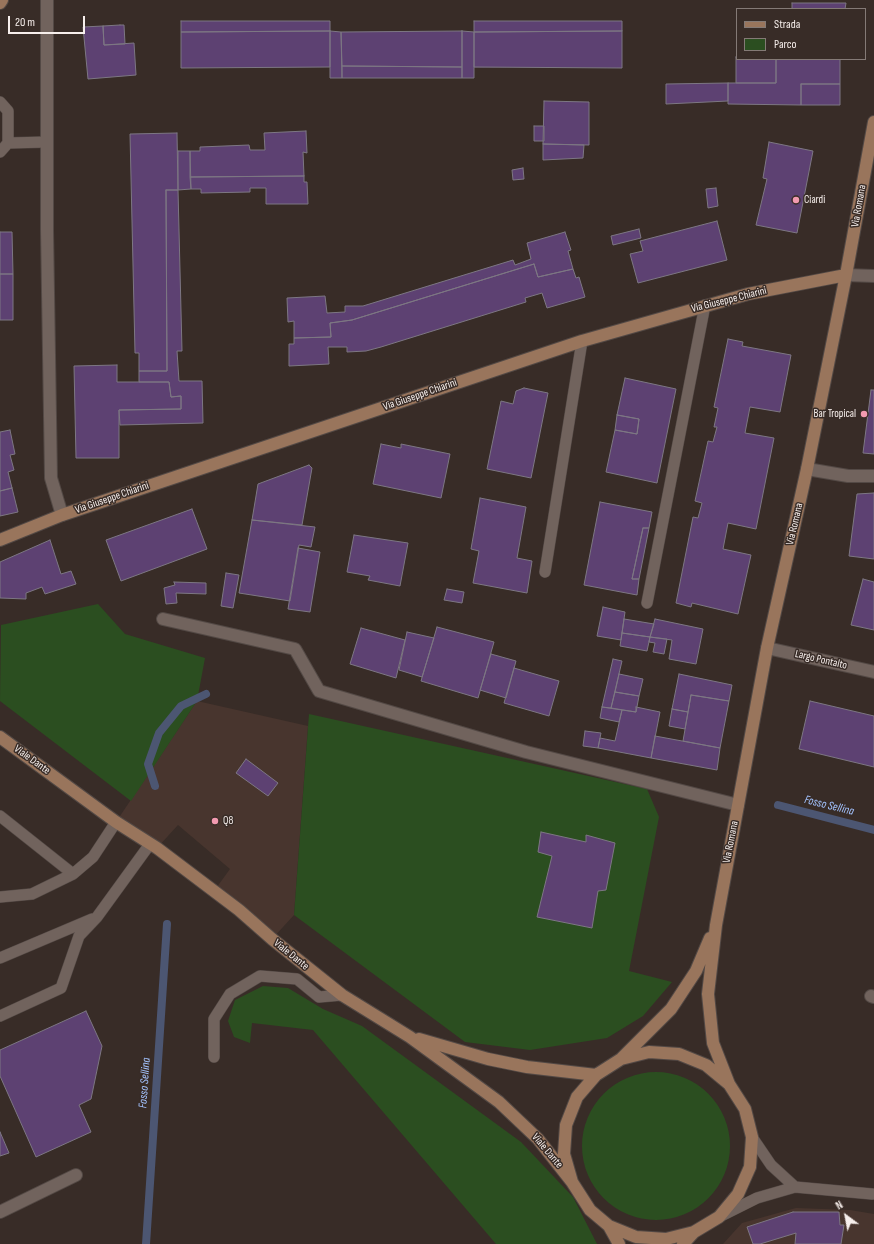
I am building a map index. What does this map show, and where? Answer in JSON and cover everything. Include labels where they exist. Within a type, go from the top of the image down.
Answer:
[{"type":"street","points":[[0,4],[2,0]]},
{"type":"street","points":[[46,0],[51,478],[62,515]]},
{"type":"street","name":"Via Romana","points":[[716,925],[767,648],[807,469],[846,275],[874,122]]},
{"type":"street","points":[[846,275],[874,276]]},
{"type":"street","name":"Via Giuseppe Chiarini","points":[[0,540],[62,515],[582,341],[748,294],[846,275]]},
{"type":"street","points":[[807,469],[848,476],[874,476]]},
{"type":"street","points":[[163,619],[295,649],[319,692],[526,752],[738,805]]},
{"type":"street","name":"Largo Pontalto","points":[[767,648],[874,672]]},
{"type":"street","name":"Viale Dante","points":[[0,737],[116,822],[157,848],[239,910],[342,995],[410,1037],[499,1102],[538,1139],[572,1182]]},
{"type":"street","points":[[694,1232],[666,1239],[636,1237],[609,1226],[590,1210],[572,1182],[564,1154],[566,1125],[577,1097],[596,1075],[621,1059],[670,1009],[696,971],[716,925]]},
{"type":"street","points":[[683,1244],[694,1232],[719,1217],[738,1194],[750,1167],[752,1137],[745,1108],[729,1084],[713,1043],[708,994],[716,925]]},
{"type":"street","points":[[410,1037],[488,1059],[527,1067],[596,1075]]},
{"type":"street","points":[[621,1059],[649,1052],[679,1054],[706,1065],[729,1084]]},
{"type":"street","points":[[0,1212],[76,1175]]},
{"type":"street","points":[[609,1226],[619,1244]]},
{"type":"lane","points":[[0,102],[8,111],[8,142],[0,152]]},
{"type":"lane","points":[[8,142],[47,142]]},
{"type":"lane","points":[[647,603],[705,305]]},
{"type":"lane","points":[[545,572],[582,341]]},
{"type":"lane","points":[[0,816],[73,874]]},
{"type":"lane","points":[[0,897],[32,894],[73,874],[93,857],[116,822]]},
{"type":"lane","points":[[0,1016],[61,988],[79,936],[97,917],[150,844]]},
{"type":"lane","points":[[0,958],[97,917]]},
{"type":"lane","points":[[214,1057],[214,1019],[230,994],[260,976],[297,979],[319,997],[342,995]]},
{"type":"lane","points":[[752,1137],[771,1165],[795,1187]]},
{"type":"lane","points":[[719,1217],[757,1198],[795,1187],[872,1194]]},
{"type":"shaded area","points":[[197,701],[308,726],[294,915],[272,939],[214,891],[230,869],[178,825],[157,848],[116,822]]},
{"type":"shaded area","points":[[796,1208],[850,1210],[874,1214],[874,1244],[723,1244],[742,1223]]},
{"type":"green space","points":[[98,604],[125,634],[205,658],[197,701],[131,801],[0,701],[1,625]]},
{"type":"green space","points":[[309,714],[647,789],[659,817],[629,971],[672,982],[643,1016],[607,1038],[530,1050],[465,1042],[294,915]]},
{"type":"green space","points":[[263,986],[288,988],[323,1009],[362,1026],[521,1142],[573,1197],[597,1244],[496,1244],[313,1030],[252,1023],[250,1043],[234,1037],[228,1021],[235,1000]]},
{"type":"green space","points":[[649,1072],[663,1072],[678,1075],[691,1080],[709,1093],[722,1111],[725,1118],[729,1131],[729,1161],[725,1174],[722,1181],[709,1199],[691,1212],[684,1215],[671,1219],[649,1220],[634,1217],[621,1212],[609,1204],[598,1193],[590,1181],[585,1168],[582,1153],[582,1139],[585,1124],[590,1111],[598,1099],[609,1088],[621,1080],[634,1075]]},
{"type":"building","points":[[792,3],[846,3],[845,8],[792,8]]},
{"type":"building","points":[[181,21],[330,21],[330,31],[181,32]]},
{"type":"building","points":[[474,21],[622,21],[622,31],[474,32]]},
{"type":"building","points":[[124,25],[125,44],[104,45],[103,26]]},
{"type":"building","points":[[103,26],[104,45],[134,43],[136,75],[88,79],[83,27]]},
{"type":"building","points":[[330,31],[341,32],[342,78],[330,78]]},
{"type":"building","points":[[330,31],[330,67],[181,68],[181,32]]},
{"type":"building","points":[[462,31],[474,32],[474,78],[462,78]]},
{"type":"building","points":[[462,31],[462,67],[342,66],[341,32]]},
{"type":"building","points":[[622,31],[622,68],[474,67],[474,32]]},
{"type":"building","points":[[736,60],[776,60],[776,83],[736,83]]},
{"type":"building","points":[[776,60],[840,60],[840,84],[801,84],[801,105],[728,104],[728,83],[776,83]]},
{"type":"building","points":[[342,66],[462,67],[462,78],[342,78]]},
{"type":"building","points":[[728,83],[728,101],[666,104],[666,84]]},
{"type":"building","points":[[801,84],[840,84],[840,105],[801,105]]},
{"type":"building","points":[[544,101],[589,102],[589,145],[543,144]]},
{"type":"building","points":[[534,126],[544,126],[544,141],[534,141]]},
{"type":"building","points":[[306,131],[307,153],[303,152],[304,176],[190,177],[190,151],[200,151],[200,147],[249,145],[250,150],[265,150],[264,133]]},
{"type":"building","points":[[177,133],[178,190],[166,190],[167,371],[139,371],[139,353],[135,353],[130,134]]},
{"type":"building","points":[[769,142],[813,151],[797,233],[756,225],[767,179],[763,178]]},
{"type":"building","points":[[543,144],[584,145],[583,158],[543,160]]},
{"type":"building","points":[[178,151],[190,151],[191,189],[178,190]]},
{"type":"building","points":[[523,168],[524,179],[513,180],[512,170]]},
{"type":"building","points":[[304,176],[304,182],[307,182],[308,204],[266,204],[266,188],[250,188],[250,192],[201,193],[201,189],[191,189],[190,177]]},
{"type":"building","points":[[716,188],[718,206],[708,208],[706,189]]},
{"type":"building","points":[[166,190],[178,190],[182,351],[177,351],[179,381],[202,381],[203,423],[120,425],[119,410],[181,409],[181,396],[171,397],[169,382],[139,382],[139,371],[167,371]]},
{"type":"building","points":[[717,221],[727,260],[638,283],[630,254],[643,251],[640,241]]},
{"type":"building","points":[[639,229],[641,238],[613,245],[611,236]]},
{"type":"building","points":[[0,232],[12,232],[13,274],[0,274]]},
{"type":"building","points":[[565,232],[571,250],[568,251],[573,269],[538,277],[534,264],[352,320],[330,323],[331,337],[294,338],[294,321],[288,322],[287,298],[325,296],[327,313],[345,312],[345,306],[363,306],[513,260],[515,265],[531,259],[527,243]]},
{"type":"building","points":[[534,264],[538,277],[573,269],[576,278],[579,277],[585,297],[547,308],[542,293],[525,298],[526,302],[366,351],[347,352],[347,347],[328,347],[329,364],[289,366],[289,344],[294,344],[294,338],[331,337],[330,323],[352,320]]},
{"type":"building","points":[[0,274],[13,274],[13,320],[0,320]]},
{"type":"building","points":[[728,339],[743,342],[742,346],[791,355],[780,412],[750,407],[745,433],[774,438],[756,529],[728,523],[723,549],[751,555],[738,614],[692,603],[691,607],[676,603],[693,517],[698,518],[702,503],[695,501],[708,441],[713,442],[717,427],[714,427],[718,408],[714,407]]},
{"type":"building","points":[[117,365],[117,382],[169,382],[171,397],[181,396],[181,409],[119,410],[119,458],[76,458],[74,366]]},
{"type":"building","points":[[625,378],[676,389],[657,483],[606,472],[615,430],[637,434],[639,419],[617,415]]},
{"type":"building","points":[[524,388],[548,393],[531,478],[487,469],[501,401],[513,404],[516,391]]},
{"type":"building","points":[[871,390],[874,390],[874,454],[863,453]]},
{"type":"building","points":[[617,415],[639,419],[637,434],[615,430]]},
{"type":"building","points":[[10,430],[15,454],[10,455],[14,470],[8,472],[12,488],[0,491],[0,432]]},
{"type":"building","points":[[381,444],[401,448],[401,444],[450,454],[441,498],[373,484]]},
{"type":"building","points":[[309,465],[312,468],[302,525],[252,520],[258,484]]},
{"type":"building","points":[[12,488],[18,512],[0,516],[0,491]]},
{"type":"building","points":[[874,493],[874,559],[849,556],[857,494]]},
{"type":"building","points":[[480,498],[526,507],[517,558],[532,561],[527,593],[473,583],[479,551],[471,549]]},
{"type":"building","points":[[600,502],[652,512],[649,528],[643,528],[632,579],[639,579],[637,595],[584,585]]},
{"type":"building","points":[[192,509],[207,549],[121,581],[106,540]]},
{"type":"building","points":[[252,520],[315,527],[311,547],[299,545],[290,601],[239,593]]},
{"type":"building","points":[[643,528],[649,528],[639,579],[632,579]]},
{"type":"building","points":[[354,535],[408,543],[400,586],[368,580],[370,576],[347,572]]},
{"type":"building","points":[[50,540],[61,574],[71,571],[76,584],[45,594],[42,587],[26,593],[26,599],[0,598],[0,562]]},
{"type":"building","points":[[298,548],[320,552],[310,612],[288,609]]},
{"type":"building","points":[[226,573],[239,575],[233,608],[221,606]]},
{"type":"building","points":[[863,579],[874,582],[874,630],[851,625]]},
{"type":"building","points":[[174,582],[206,583],[206,594],[176,593],[177,603],[166,604],[164,588],[175,585]]},
{"type":"building","points":[[447,589],[464,592],[462,603],[444,600]]},
{"type":"building","points":[[603,607],[625,612],[621,640],[597,636]]},
{"type":"building","points":[[624,619],[654,624],[650,637],[622,633]]},
{"type":"building","points":[[655,619],[703,629],[696,664],[669,659],[672,640],[650,637]]},
{"type":"building","points":[[437,627],[494,642],[478,698],[421,681]]},
{"type":"building","points":[[361,628],[405,640],[396,678],[350,664]]},
{"type":"building","points":[[407,632],[434,638],[422,677],[399,670]]},
{"type":"building","points":[[622,633],[650,637],[647,651],[620,646]]},
{"type":"building","points":[[650,637],[667,639],[664,654],[653,652],[655,643],[649,642]]},
{"type":"building","points":[[491,654],[516,661],[506,698],[480,690]]},
{"type":"building","points":[[613,659],[622,661],[611,708],[602,707]]},
{"type":"building","points":[[514,668],[559,681],[549,716],[504,703]]},
{"type":"building","points":[[619,674],[643,679],[639,696],[615,692]]},
{"type":"building","points":[[679,674],[732,685],[729,701],[691,695],[688,712],[672,709]]},
{"type":"building","points":[[615,692],[639,696],[636,712],[611,708]]},
{"type":"building","points":[[691,695],[729,701],[720,748],[683,741]]},
{"type":"building","points":[[810,701],[874,716],[874,767],[799,749]]},
{"type":"building","points":[[602,707],[622,710],[619,722],[600,718]]},
{"type":"building","points":[[636,707],[660,712],[651,758],[598,748],[600,738],[615,741],[622,710],[636,712]]},
{"type":"building","points":[[672,709],[688,712],[685,729],[669,726]]},
{"type":"building","points":[[585,731],[601,733],[598,748],[583,746]]},
{"type":"building","points":[[655,736],[720,748],[717,770],[651,758]]},
{"type":"building","points":[[246,759],[278,783],[268,796],[236,773]]},
{"type":"building","points":[[541,832],[586,842],[586,835],[615,843],[606,890],[598,891],[592,928],[537,917],[552,856],[538,852]]},
{"type":"building","points":[[86,1011],[102,1046],[91,1099],[79,1105],[91,1132],[36,1157],[0,1076],[0,1050]]},
{"type":"building","points":[[0,1132],[9,1153],[0,1156]]},
{"type":"building","points":[[793,1212],[839,1212],[840,1225],[844,1225],[841,1244],[795,1244],[796,1233],[760,1244],[753,1244],[747,1227]]},
{"type":"waterway","name":"Fosso Sellina","points":[[155,786],[148,764],[159,733],[181,706],[206,694]]},
{"type":"waterway","name":"Fosso Sellina","points":[[778,805],[874,830]]},
{"type":"waterway","name":"Fosso Sellina","points":[[146,1244],[167,924]]},
{"type":"place","name":"Ciardi","points":[[796,200]]},
{"type":"place","name":"Bar Tropical","points":[[864,414]]},
{"type":"place","name":"Q8","points":[[215,821]]}]
